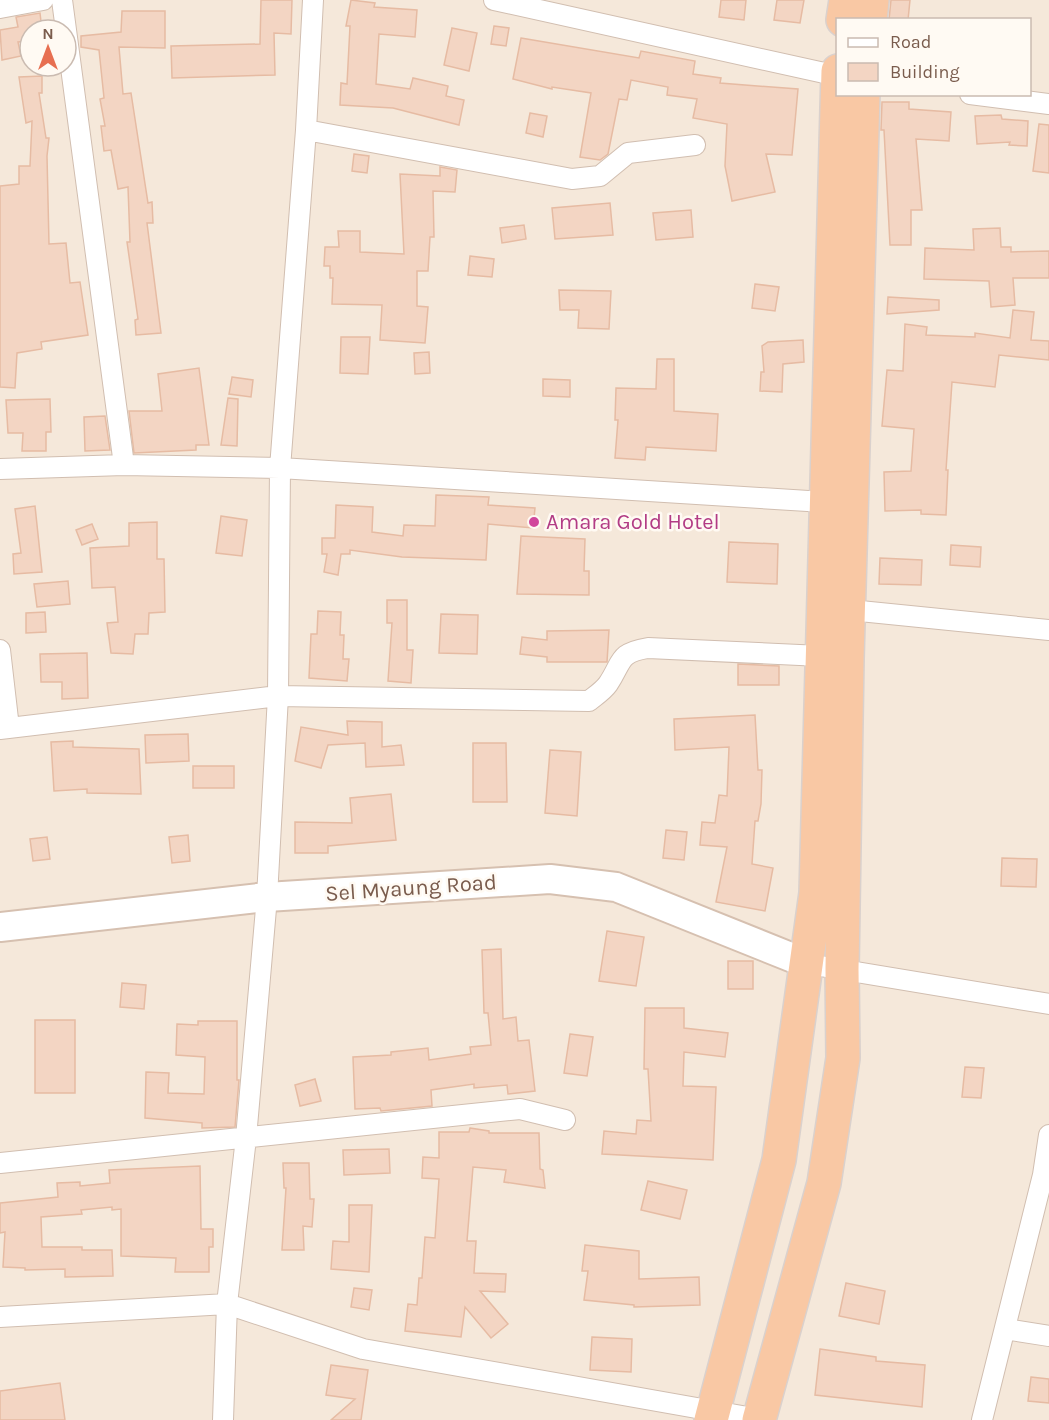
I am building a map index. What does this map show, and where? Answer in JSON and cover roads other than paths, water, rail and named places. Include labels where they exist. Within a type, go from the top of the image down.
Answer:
[{"type":"highway","points":[[843,18],[846,0]]},
{"type":"highway","points":[[870,18],[872,0]]},
{"type":"highway","points":[[713,1415],[778,1160],[808,964],[816,893],[821,656],[837,609],[824,502],[836,96]]},
{"type":"highway","points":[[759,1420],[824,1183],[843,1058],[837,609],[863,96]]},
{"type":"main road","name":"Sel Myaung Road","points":[[0,927],[267,897],[550,879],[616,887],[808,964]]},
{"type":"street","points":[[0,8],[44,0]]},
{"type":"street","points":[[62,0],[124,465]]},
{"type":"street","points":[[223,1420],[227,1305],[246,1138],[267,897],[278,696],[280,468],[306,130],[313,0]]},
{"type":"street","points":[[494,0],[836,76]]},
{"type":"street","points":[[986,96],[1049,104]]},
{"type":"street","points":[[306,130],[572,179],[600,176],[628,153],[695,145]]},
{"type":"street","points":[[0,469],[124,465],[280,468],[824,502]]},
{"type":"street","points":[[837,609],[1049,630]]},
{"type":"street","points":[[0,650],[5,728],[278,696],[589,701],[607,686],[620,659],[631,651],[648,648],[821,656]]},
{"type":"street","points":[[808,964],[1049,1004]]},
{"type":"street","points":[[0,1163],[520,1109],[565,1120]]},
{"type":"street","points":[[982,1420],[1046,1176],[1049,1135]]},
{"type":"street","points":[[0,1317],[227,1305],[363,1349],[713,1415],[759,1420]]},
{"type":"street","points":[[1005,1329],[1049,1336]]},
{"type":"place","name":"Amara Gold Hotel","points":[[534,522]]}]
